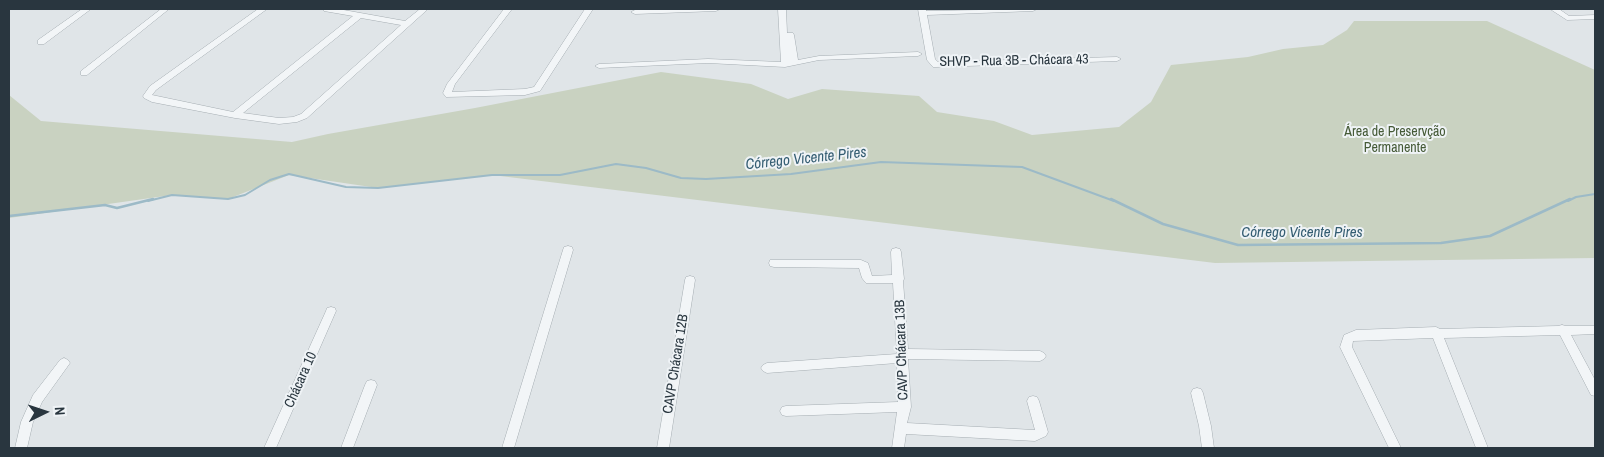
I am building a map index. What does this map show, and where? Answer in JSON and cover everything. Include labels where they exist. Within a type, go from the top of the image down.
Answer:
[{"type":"street","points":[[42,42],[87,9]]},
{"type":"street","points":[[84,74],[165,9]]},
{"type":"street","points":[[263,9],[153,88],[147,96],[152,99],[235,114],[288,121],[304,116],[424,9]]},
{"type":"street","points":[[327,9],[407,24]]},
{"type":"street","points":[[508,9],[451,84],[447,93],[456,96],[525,92],[539,87],[589,9]]},
{"type":"street","points":[[635,12],[716,9]]},
{"type":"street","points":[[782,9],[789,64]]},
{"type":"street","points":[[788,9],[789,64]]},
{"type":"street","name":"SHVP - Rua 3B - Chácara 43","points":[[1033,9],[922,11],[931,60],[936,64],[1117,59]]},
{"type":"street","points":[[1554,9],[1567,18],[1595,17]]},
{"type":"street","points":[[1590,9],[1595,13]]},
{"type":"street","points":[[235,114],[358,16]]},
{"type":"street","points":[[599,66],[708,61],[767,65],[789,64],[819,58],[918,54]]},
{"type":"street","points":[[508,448],[568,250]]},
{"type":"street","name":"CAVP Chácara 13B","points":[[896,252],[905,406],[898,448]]},
{"type":"street","points":[[774,263],[861,264],[864,266],[867,278],[870,280],[899,279]]},
{"type":"street","name":"CAVP Chácara 12B","points":[[663,448],[690,280]]},
{"type":"street","name":"Chácara 10","points":[[270,448],[331,311]]},
{"type":"street","points":[[1562,329],[1595,391]]},
{"type":"street","points":[[1395,448],[1346,346],[1348,338],[1356,335],[1436,332],[1595,330]]},
{"type":"street","points":[[1436,332],[1482,448]]},
{"type":"street","points":[[767,368],[903,356],[1040,356]]},
{"type":"street","points":[[21,448],[27,422],[37,399],[64,363]]},
{"type":"street","points":[[347,448],[372,384]]},
{"type":"street","points":[[1197,393],[1208,448]]},
{"type":"street","points":[[901,428],[1038,436],[1042,432],[1033,401]]},
{"type":"street","points":[[786,411],[905,406]]},
{"type":"green space","name":"Área de Preservção Permanente","points":[[1354,21],[1487,21],[1595,70],[1595,258],[1215,263],[492,175],[378,188],[289,175],[228,199],[172,195],[9,218],[9,95],[41,121],[292,142],[661,72],[751,84],[788,99],[822,89],[919,96],[937,112],[994,121],[1032,135],[1119,127],[1151,102],[1171,65],[1248,57],[1283,49],[1323,45],[1347,30]]},
{"type":"waterway","name":"Córrego Vicente Pires","points":[[148,201],[172,195],[228,199],[245,195],[270,180],[289,174],[346,187],[378,188],[492,175],[560,175],[616,164],[646,168],[681,178],[706,179],[791,174],[881,162],[1022,167],[1114,201]]},
{"type":"waterway","name":"Córrego Vicente Pires","points":[[1568,201],[1576,197],[1595,194]]},
{"type":"waterway","name":"Córrego Vicente Pires","points":[[9,216],[105,205],[117,208],[153,199]]},
{"type":"waterway","name":"Córrego Vicente Pires","points":[[1111,199],[1163,224],[1238,245],[1441,243],[1490,236],[1570,199]]}]
